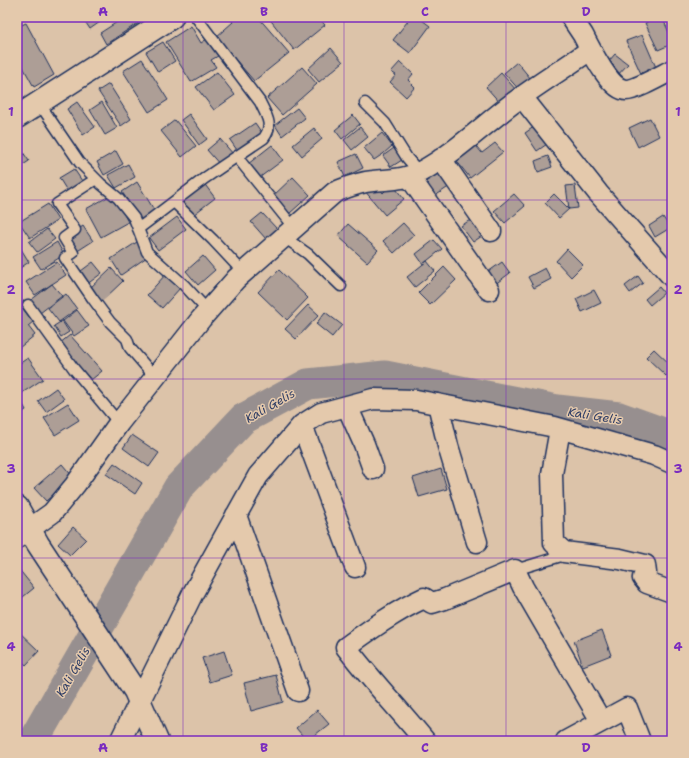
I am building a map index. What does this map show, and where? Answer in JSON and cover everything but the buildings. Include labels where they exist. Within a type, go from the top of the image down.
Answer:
[{"type":"street","points":[[571,17],[598,64],[616,85],[623,89],[628,90],[636,87],[672,70]]},
{"type":"street","points":[[17,117],[158,21]]},
{"type":"street","points":[[23,534],[52,513],[75,485],[119,423],[208,311],[236,279],[335,192],[353,184],[399,179],[414,174],[441,159],[474,135],[522,96],[590,50]]},
{"type":"street","points":[[522,96],[598,193],[672,277]]},
{"type":"street","points":[[441,159],[491,231]]},
{"type":"street","points":[[414,174],[489,290]]},
{"type":"street","points":[[120,741],[137,697],[258,476],[302,425],[321,413],[373,399],[416,400],[560,429],[654,455],[672,463]]},
{"type":"street","points":[[438,404],[448,446],[477,542]]},
{"type":"street","points":[[347,406],[364,444],[373,469]]},
{"type":"street","points":[[302,425],[355,567]]},
{"type":"street","points":[[560,429],[552,474],[554,543],[564,552],[620,559],[645,565],[646,573],[643,578],[646,583],[672,592]]},
{"type":"street","points":[[17,507],[23,534],[77,602],[137,697],[157,741]]},
{"type":"street","points":[[236,515],[298,692]]},
{"type":"street","points":[[425,741],[346,647],[388,617],[424,598],[432,603],[445,599],[515,570],[523,587],[601,721]]},
{"type":"street","points":[[566,741],[626,708],[640,741]]},
{"type":"lane","points":[[138,229],[205,178],[264,138],[269,132],[269,124],[260,102],[196,17]]},
{"type":"lane","points":[[39,103],[76,158],[118,198],[134,218],[147,252],[184,285],[208,311]]},
{"type":"lane","points":[[365,103],[385,123],[407,158],[414,174]]},
{"type":"lane","points":[[237,157],[289,232],[308,254],[341,286]]},
{"type":"lane","points":[[96,178],[57,204],[75,230],[64,238],[73,253],[65,258],[93,300],[110,322],[127,339],[130,348],[155,378]]},
{"type":"lane","points":[[174,202],[243,272]]},
{"type":"lane","points":[[28,305],[74,369],[119,423]]},
{"type":"lane","points":[[515,570],[558,557],[564,552]]},
{"type":"waterway","name":"Kali Gelis","points":[[33,741],[179,487],[243,419],[308,384],[385,376],[557,410],[619,417],[672,436]]}]
